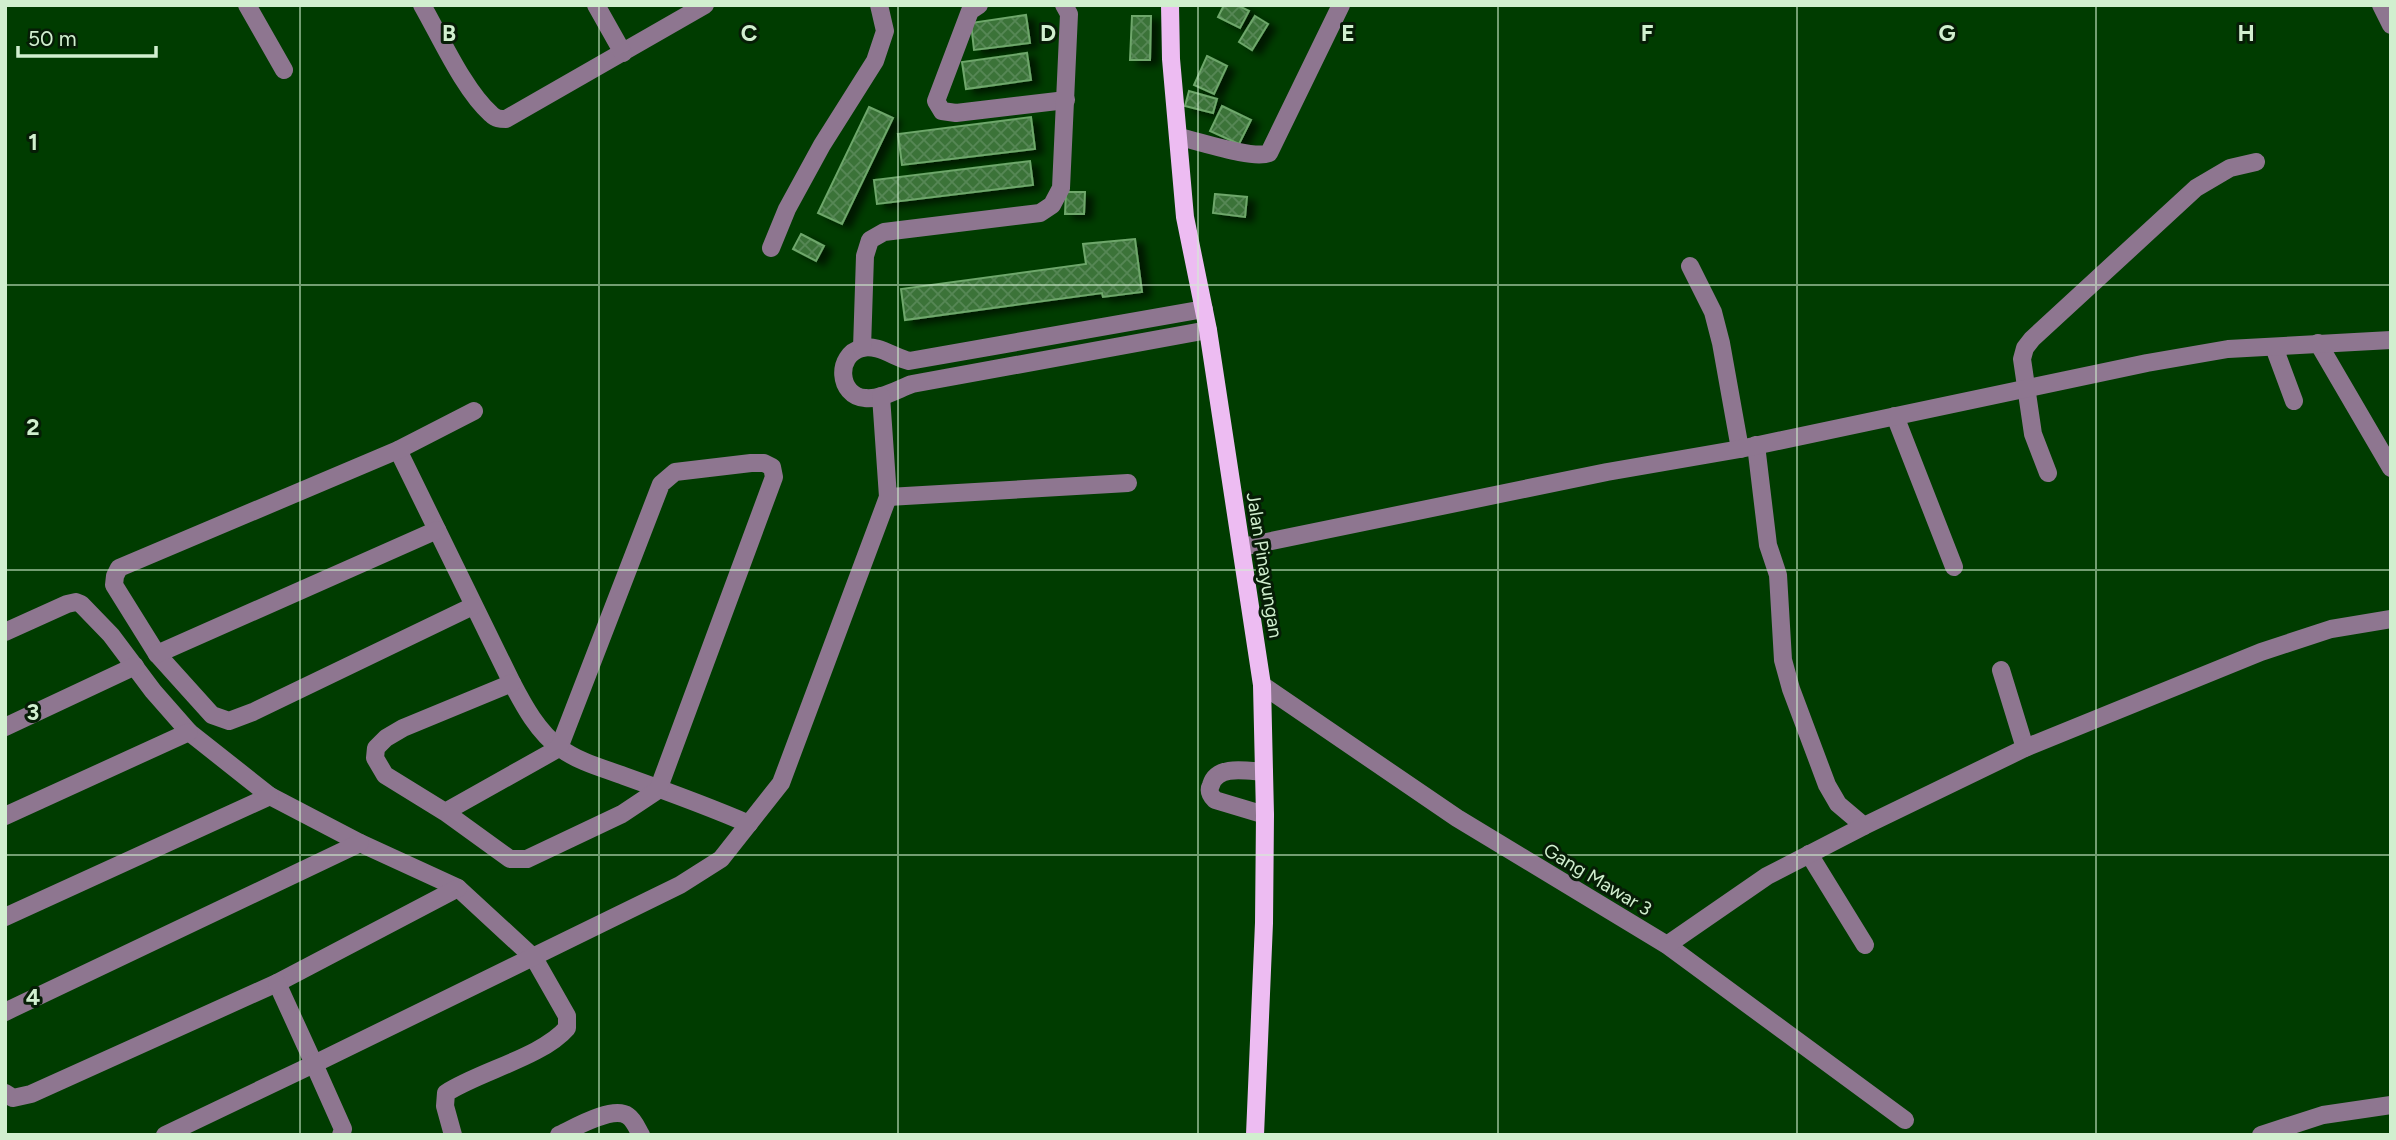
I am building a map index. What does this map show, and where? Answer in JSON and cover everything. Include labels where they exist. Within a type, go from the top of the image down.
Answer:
[{"type":"main road","name":"Jalan Pinayungan","points":[[1170,5],[1171,59],[1185,217],[1208,330],[1262,685],[1264,923],[1255,1135]]},
{"type":"street","points":[[247,5],[284,70]]},
{"type":"street","points":[[422,5],[471,91],[491,114],[501,119],[506,119],[705,5]]},
{"type":"street","points":[[596,5],[623,53]]},
{"type":"street","points":[[771,248],[787,209],[822,145],[875,61],[885,31],[879,5]]},
{"type":"street","points":[[979,5],[970,11],[936,101],[942,111],[956,113],[1066,100]]},
{"type":"street","points":[[862,348],[865,256],[870,240],[884,232],[1040,213],[1052,205],[1061,188],[1069,14],[1064,5]]},
{"type":"street","points":[[1179,136],[1263,156],[1269,153],[1341,5]]},
{"type":"street","points":[[2381,5],[2391,25]]},
{"type":"street","points":[[2048,473],[2033,434],[2022,359],[2025,348],[2196,188],[2230,168],[2256,162]]},
{"type":"street","points":[[1690,266],[1713,312],[1748,447],[1768,545],[1778,575],[1783,660],[1791,689],[1827,785],[1839,804],[1864,826]]},
{"type":"street","points":[[1204,309],[909,361],[875,348],[862,348],[844,363],[842,375],[846,387],[855,396],[867,399],[912,384],[1208,330]]},
{"type":"street","points":[[1242,547],[1607,472],[1748,447],[2147,363],[2228,349],[2391,340]]},
{"type":"street","points":[[2318,343],[2391,468]]},
{"type":"street","points":[[2274,347],[2294,401]]},
{"type":"street","points":[[922,359],[926,382]]},
{"type":"street","points":[[165,1135],[534,958],[680,885],[721,859],[781,783],[888,496],[881,396]]},
{"type":"street","points":[[473,606],[253,712],[229,720],[212,715],[157,654],[114,585],[119,568],[398,450],[474,411]]},
{"type":"street","points":[[1895,416],[1954,567]]},
{"type":"street","points":[[398,450],[512,684],[536,723],[559,748],[583,761],[657,790],[697,801],[749,824]]},
{"type":"street","points":[[445,812],[559,748],[661,484],[674,472],[751,463],[764,463],[772,467],[774,477],[657,790],[622,814],[527,859],[510,859],[445,812],[385,775],[376,758],[376,748],[403,728],[512,684]]},
{"type":"street","points":[[888,496],[1128,483]]},
{"type":"street","points":[[157,654],[437,530]]},
{"type":"street","points":[[5,632],[76,602],[81,604],[111,635],[153,691],[189,732],[270,796],[360,843],[458,888],[534,958],[567,1016],[568,1028],[561,1036],[539,1048],[446,1093],[445,1106],[453,1135]]},
{"type":"street","points":[[1667,945],[1756,884],[1809,854],[2025,748],[2261,652],[2331,629],[2391,619]]},
{"type":"street","points":[[5,727],[135,666]]},
{"type":"street","points":[[2001,670],[2025,748]]},
{"type":"street","name":"Gang Mawar 3","points":[[1262,685],[1457,818],[1667,945],[1905,1121]]},
{"type":"street","points":[[5,816],[189,732]]},
{"type":"street","points":[[1264,772],[1232,770],[1222,773],[1213,779],[1210,795],[1215,800],[1265,815]]},
{"type":"street","points":[[5,917],[270,796]]},
{"type":"street","points":[[5,1012],[360,843]]},
{"type":"street","points":[[1809,854],[1865,945]]},
{"type":"street","points":[[5,1094],[13,1098],[31,1094],[277,983],[458,888]]},
{"type":"street","points":[[277,983],[343,1129],[341,1135]]},
{"type":"street","points":[[2261,1135],[2323,1115],[2391,1105]]},
{"type":"street","points":[[559,1135],[606,1114],[621,1112],[628,1116],[641,1135]]},
{"type":"building","points":[[1224,5],[1237,5],[1249,11],[1240,28],[1218,17]]},
{"type":"building","points":[[1026,15],[1030,43],[974,50],[971,23]]},
{"type":"building","points":[[1132,16],[1151,16],[1150,60],[1130,60]]},
{"type":"building","points":[[1255,16],[1268,24],[1252,50],[1239,42]]},
{"type":"building","points":[[1027,53],[1031,80],[966,89],[962,62]]},
{"type":"building","points":[[1207,56],[1227,66],[1214,94],[1194,85]]},
{"type":"building","points":[[1189,91],[1217,99],[1213,113],[1185,106]]},
{"type":"building","points":[[1222,106],[1251,120],[1239,144],[1210,131]]},
{"type":"building","points":[[869,107],[893,118],[842,224],[818,213]]},
{"type":"building","points":[[1031,117],[1035,149],[902,165],[898,134]]},
{"type":"building","points":[[1030,161],[1033,185],[877,204],[874,180]]},
{"type":"building","points":[[1066,192],[1085,192],[1084,214],[1065,214]]},
{"type":"building","points":[[1215,194],[1247,197],[1245,217],[1213,213]]},
{"type":"building","points":[[801,234],[824,246],[816,261],[793,249]]},
{"type":"building","points":[[1135,239],[1142,292],[1103,297],[1102,293],[905,320],[901,289],[1086,264],[1083,244]]}]
